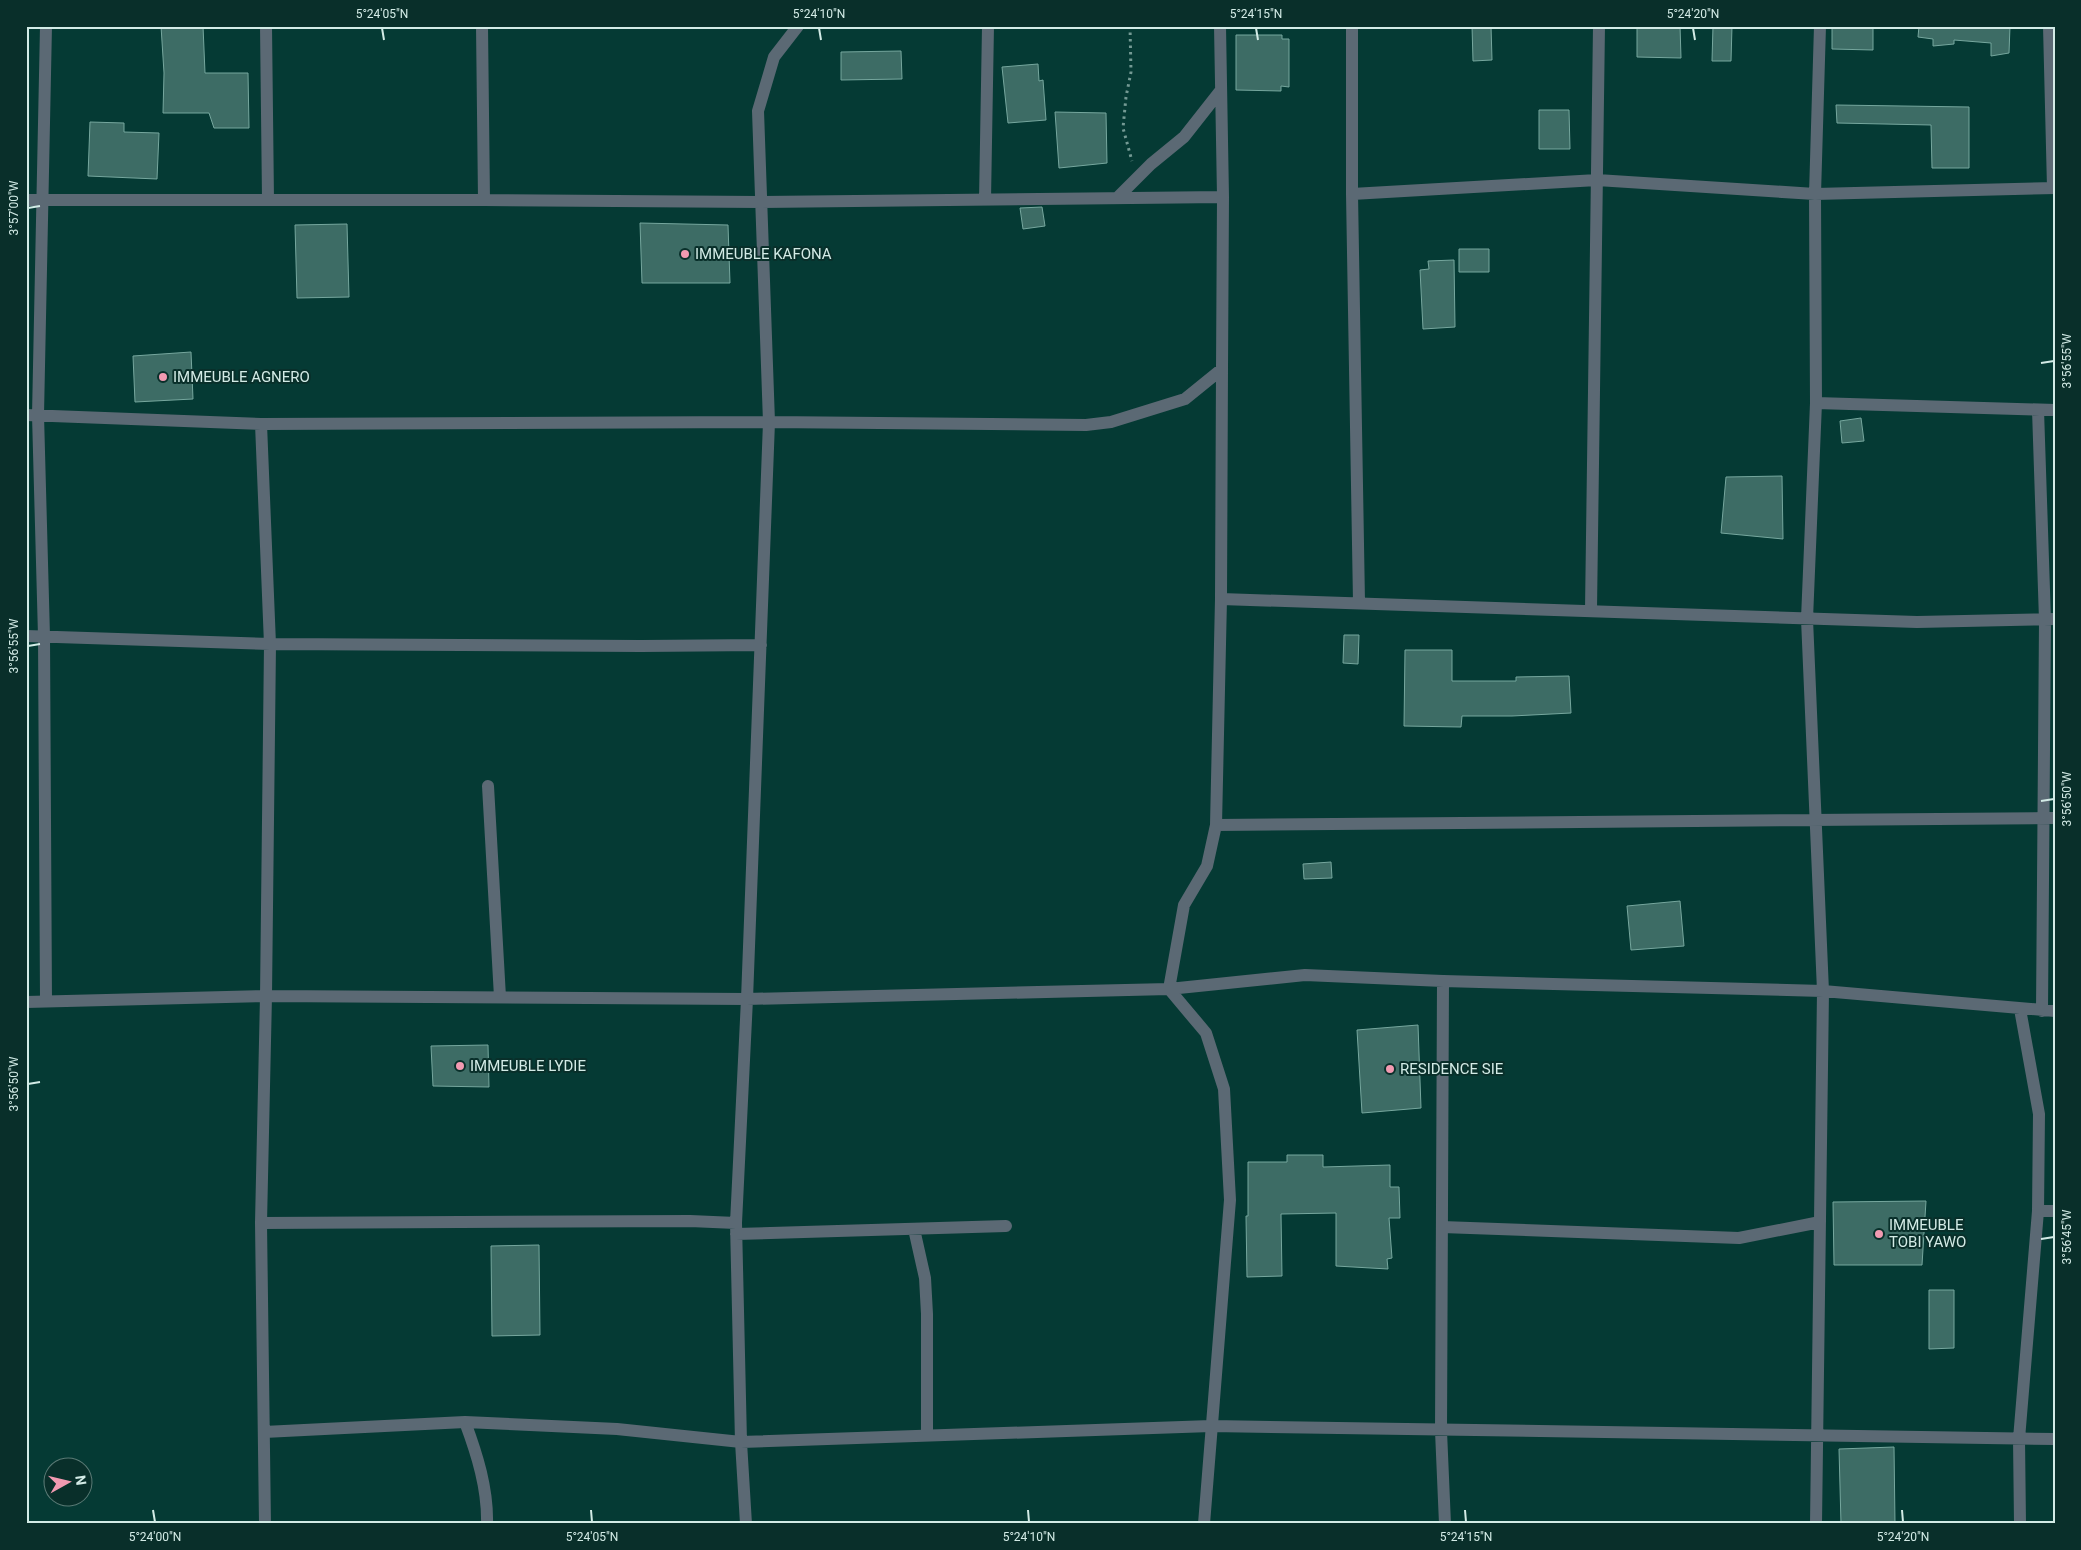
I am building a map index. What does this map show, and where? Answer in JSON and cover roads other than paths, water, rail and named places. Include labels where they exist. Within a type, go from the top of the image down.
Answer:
[{"type":"street","points":[[46,26],[44,200],[32,415],[44,636],[46,1001]]},
{"type":"street","points":[[266,26],[268,200]]},
{"type":"street","points":[[482,26],[484,200]]},
{"type":"street","points":[[746,1524],[741,1442],[736,1229],[747,999],[769,422],[758,111],[774,57],[798,26]]},
{"type":"street","points":[[985,200],[988,26]]},
{"type":"street","points":[[1204,1524],[1230,1200],[1224,1089],[1206,1034],[1169,989],[1184,905],[1207,866],[1216,825],[1223,197],[1220,26]]},
{"type":"street","points":[[1352,26],[1352,194],[1358,602]]},
{"type":"street","points":[[1591,610],[1599,26]]},
{"type":"street","points":[[1816,1524],[1823,991],[1807,619],[1816,403],[1815,194],[1820,26]]},
{"type":"street","points":[[1352,194],[1597,180],[1815,194],[2054,188],[2049,26]]},
{"type":"street","points":[[1117,198],[1152,164],[1184,137],[1221,90]]},
{"type":"street","points":[[26,200],[760,202],[1223,197]]},
{"type":"street","points":[[32,415],[261,424],[769,422],[1094,424],[1111,422],[1185,399],[1222,369]]},
{"type":"street","points":[[1816,403],[2055,410]]},
{"type":"street","points":[[26,1002],[266,996],[747,999],[1169,989],[1305,975],[1443,981],[1823,991],[2048,1011],[2050,619],[2038,410]]},
{"type":"street","points":[[261,424],[270,644],[261,1223],[265,1524]]},
{"type":"street","points":[[1220,599],[1358,602],[1917,622],[2050,619]]},
{"type":"street","points":[[26,636],[270,644],[761,645]]},
{"type":"street","points":[[488,786],[500,998]]},
{"type":"street","points":[[1216,825],[2049,818]]},
{"type":"street","points":[[1443,981],[1441,1431],[1445,1524]]},
{"type":"street","points":[[2020,1009],[2039,1114],[2038,1211],[2019,1439],[2020,1524]]},
{"type":"street","points":[[2038,1211],[2055,1211]]},
{"type":"street","points":[[261,1223],[680,1222],[736,1229],[914,1229],[1006,1226]]},
{"type":"street","points":[[1442,1228],[1739,1238],[1820,1222]]},
{"type":"street","points":[[914,1229],[924,1278],[927,1314],[927,1436]]},
{"type":"street","points":[[264,1432],[465,1422],[617,1430],[741,1442],[1211,1426],[2055,1439]]},
{"type":"street","points":[[465,1422],[477,1456],[487,1511],[487,1524]]},
{"type":"place","name":"IMMEUBLE KAFONA","points":[[685,254]]},
{"type":"place","name":"IMMEUBLE AGNERO","points":[[163,377]]},
{"type":"place","name":"IMMEUBLE LYDIE","points":[[460,1066]]},
{"type":"place","name":"RESIDENCE SIE","points":[[1390,1069]]},
{"type":"place","name":"IMMEUBLE TOBI YAWO","points":[[1879,1234]]}]
